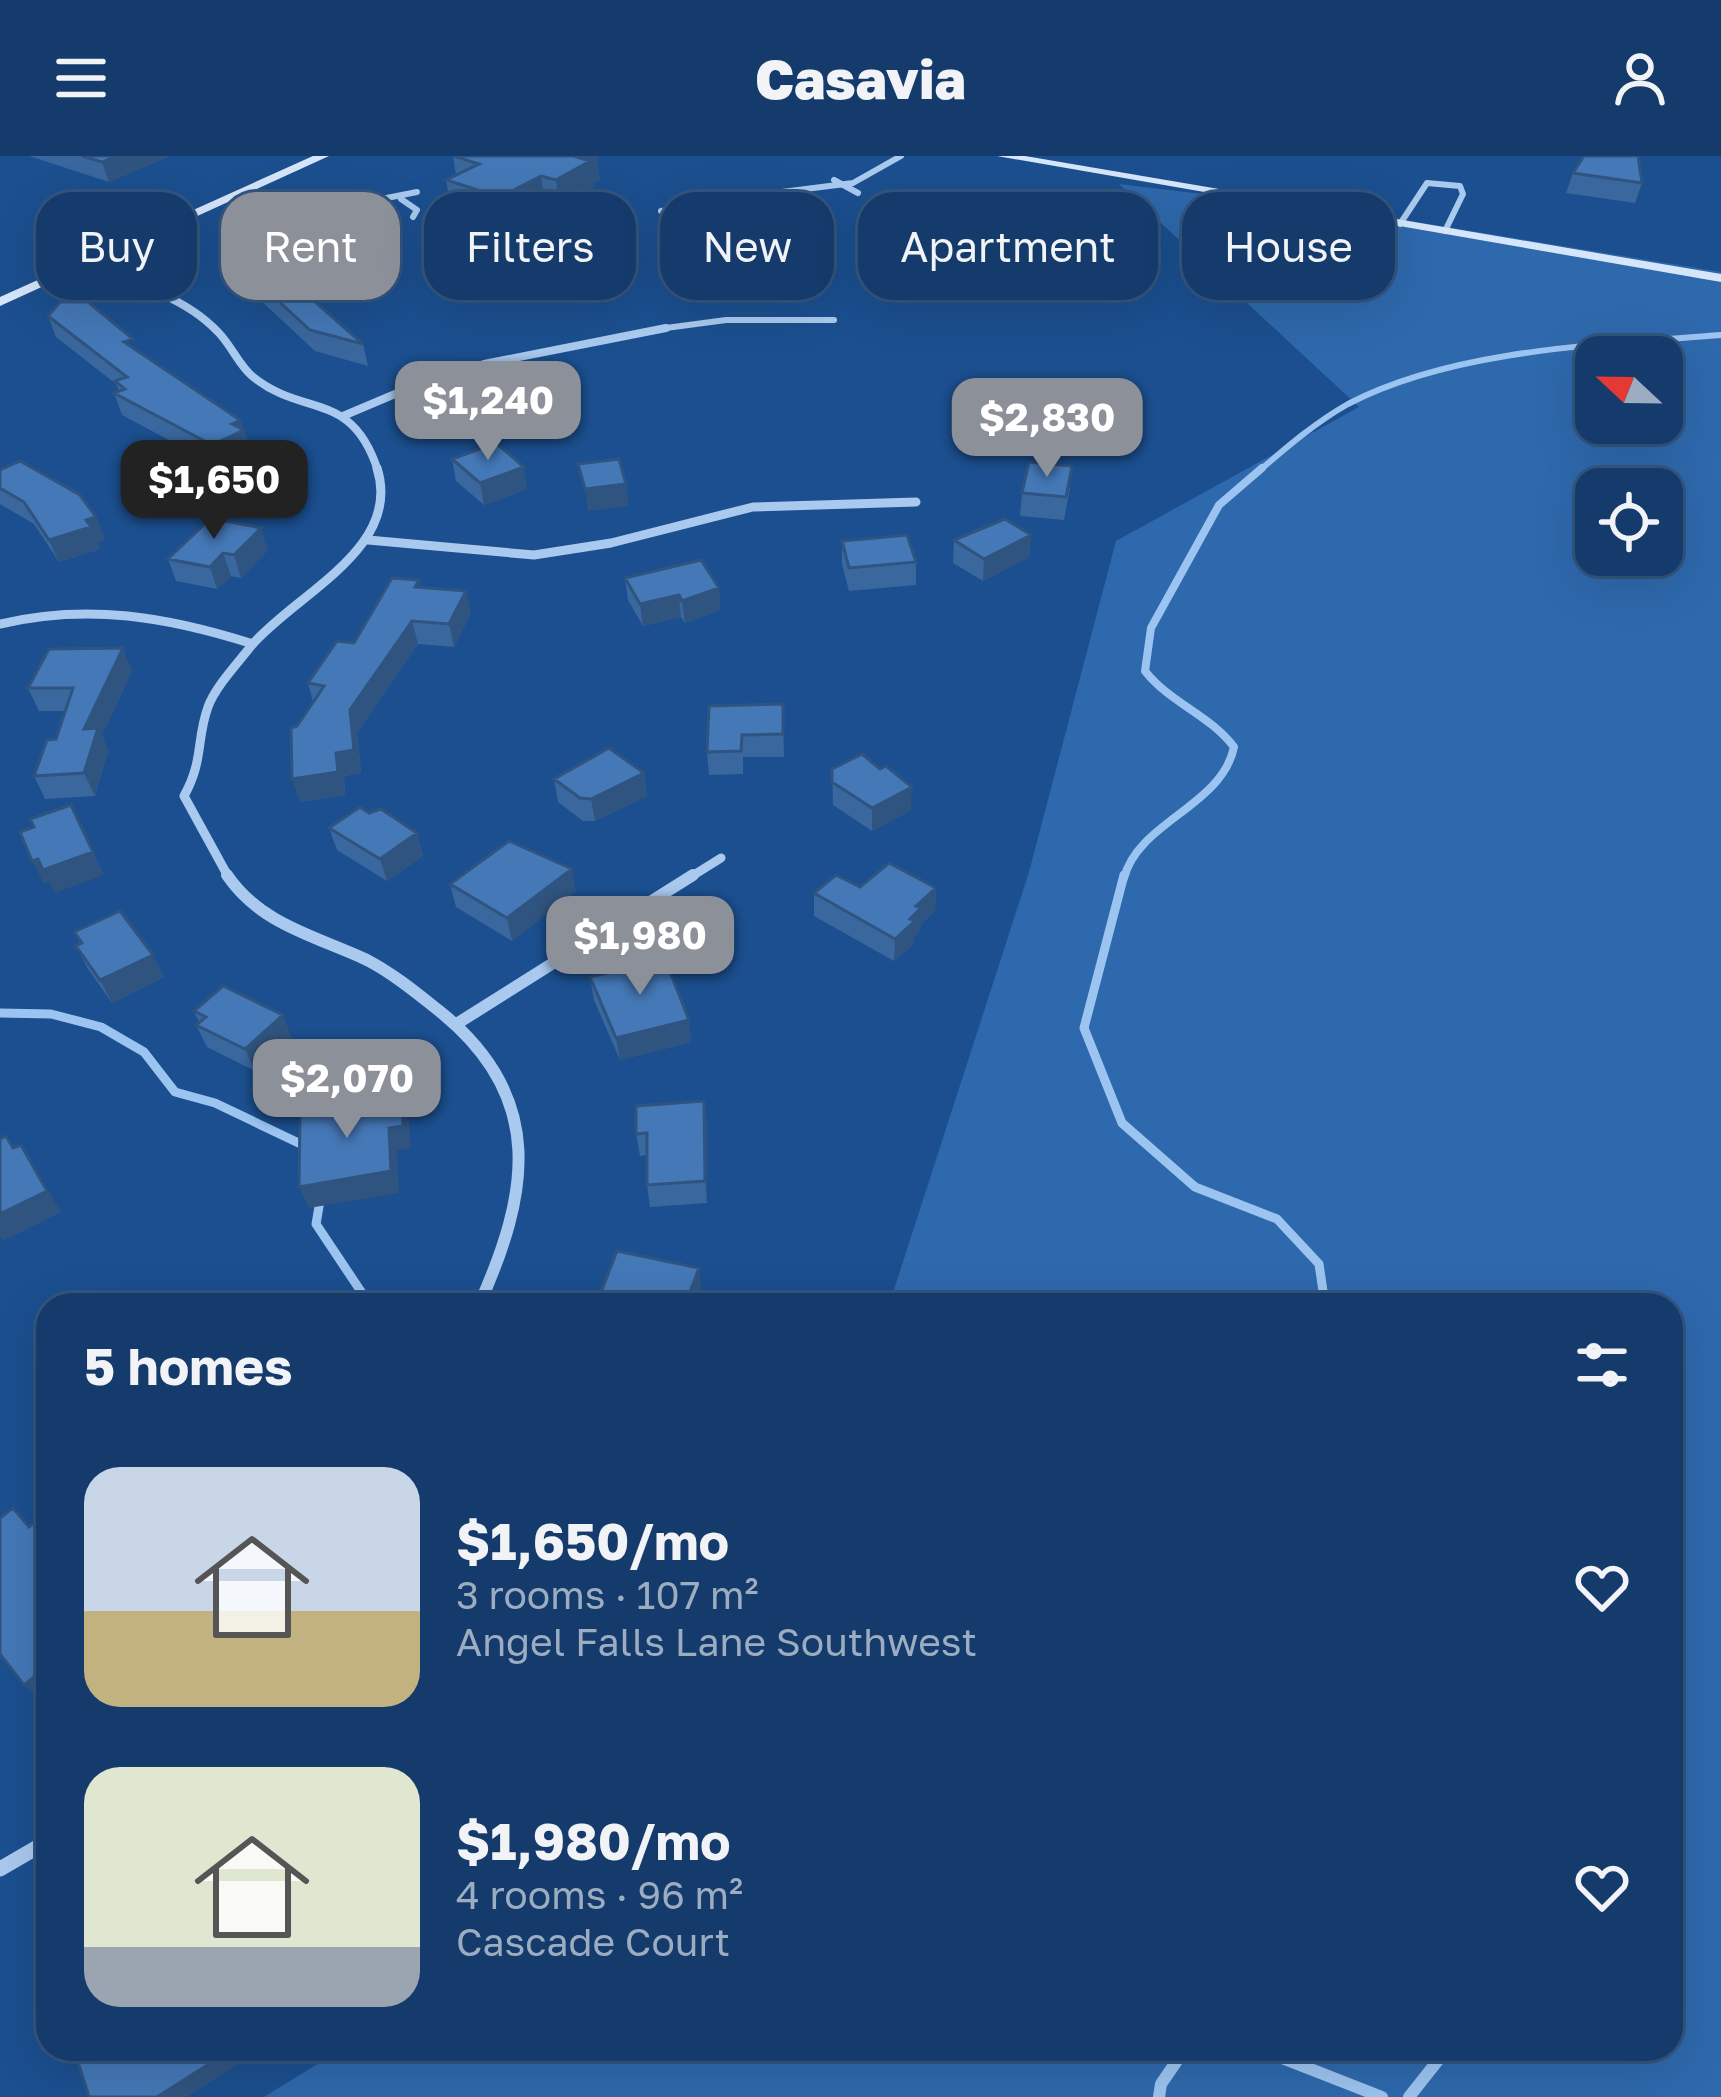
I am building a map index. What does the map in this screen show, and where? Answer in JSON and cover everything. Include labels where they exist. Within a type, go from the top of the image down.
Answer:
[{"type":"street","points":[[197,214],[323,156]]},
{"type":"street","points":[[1003,156],[1721,278]]},
{"type":"street","points":[[0,302],[36,286]]},
{"type":"street","points":[[173,300],[218,332],[253,377],[343,416],[368,440],[384,490],[368,540],[253,644],[208,706],[200,767],[184,796],[222,868],[266,913],[298,934],[370,962],[458,1023],[499,1075],[522,1139],[522,1189],[506,1253],[485,1293]]},
{"type":"street","points":[[343,416],[433,378],[484,364],[666,328]]},
{"type":"street","points":[[368,540],[500,556],[534,555],[611,543],[753,507],[916,502]]},
{"type":"street","points":[[1,621],[44,613],[116,613],[185,622],[253,644]]},
{"type":"street","points":[[458,1023],[721,858]]},
{"type":"street","points":[[0,1868],[36,1848]]},
{"type":"lane","points":[[788,192],[847,186],[880,176],[901,156]]},
{"type":"lane","points":[[834,179],[858,193]]},
{"type":"lane","points":[[1400,224],[1427,183],[1448,181],[1460,186],[1463,194],[1445,231]]},
{"type":"lane","points":[[401,199],[417,192]]},
{"type":"lane","points":[[401,199],[417,210],[413,217]]},
{"type":"lane","points":[[666,328],[726,320],[819,324],[834,320]]},
{"type":"shaded area","points":[[1119,184],[1185,192],[1182,243],[1158,220],[1158,192],[1128,192]]},
{"type":"shaded area","points":[[1395,218],[1721,272],[1721,2097],[264,2097],[322,2061],[1683,2061],[1683,1293],[893,1293],[1029,872],[1116,541],[1359,407],[1244,300],[1395,300]]},
{"type":"building","points":[[82,156],[118,156],[102,162]]},
{"type":"building","points":[[454,156],[574,156],[590,161],[556,180],[541,176],[510,192],[484,192],[446,180],[479,164]]},
{"type":"building","points":[[1584,156],[1638,156],[1642,183],[1573,173]]},
{"type":"building","points":[[277,300],[313,300],[363,344],[310,330]]},
{"type":"building","points":[[60,302],[88,302],[133,339],[124,342],[240,420],[232,424],[244,430],[212,445],[114,393],[125,389],[115,381],[127,377],[48,316]]},
{"type":"building","points":[[479,379],[475,408],[428,410],[432,384]]},
{"type":"building","points":[[496,443],[524,467],[480,483],[452,459]]},
{"type":"building","points":[[288,457],[285,487],[251,490],[256,459]]},
{"type":"building","points":[[619,459],[626,484],[585,489],[578,464]]},
{"type":"building","points":[[20,461],[80,495],[96,517],[86,520],[91,527],[49,540],[24,502],[0,488],[0,470]]},
{"type":"building","points":[[1029,462],[1072,466],[1066,497],[1022,493]]},
{"type":"building","points":[[211,518],[261,528],[234,555],[223,553],[210,567],[168,559]]},
{"type":"building","points":[[1005,519],[1031,535],[984,559],[954,540]]},
{"type":"building","points":[[907,535],[916,562],[849,568],[842,541]]},
{"type":"building","points":[[701,560],[719,588],[682,601],[679,595],[640,604],[625,578]]},
{"type":"building","points":[[392,578],[419,580],[415,587],[466,591],[449,624],[412,621],[350,710],[354,750],[336,753],[338,772],[292,779],[291,728],[324,686],[308,683],[337,641],[354,643]]},
{"type":"building","points":[[123,648],[84,729],[98,728],[84,773],[34,776],[47,740],[56,739],[73,688],[28,688],[49,649]]},
{"type":"building","points":[[783,704],[783,734],[742,735],[741,751],[707,752],[709,706]]},
{"type":"building","points":[[609,748],[644,773],[591,799],[580,798],[554,779]]},
{"type":"building","points":[[862,754],[912,787],[872,808],[832,782],[832,769]]},
{"type":"building","points":[[71,805],[93,852],[43,870],[38,859],[32,861],[20,832],[34,827],[30,819]]},
{"type":"building","points":[[360,807],[369,813],[381,809],[417,833],[380,859],[329,828]]},
{"type":"building","points":[[509,841],[572,869],[507,918],[450,884]]},
{"type":"building","points":[[889,863],[936,888],[916,906],[921,908],[910,919],[915,921],[895,939],[814,893],[836,875],[860,887]]},
{"type":"building","points":[[120,911],[153,955],[100,980],[76,946],[82,943],[74,932]]},
{"type":"building","points":[[665,959],[689,1020],[616,1038],[590,977]]},
{"type":"building","points":[[223,986],[283,1015],[245,1049],[196,1025],[206,1017],[194,1011]]},
{"type":"building","points":[[402,1097],[403,1126],[389,1128],[391,1171],[299,1187],[300,1114]]},
{"type":"building","points":[[704,1101],[705,1181],[647,1185],[647,1133],[636,1134],[636,1106]]},
{"type":"building","points":[[6,1136],[13,1148],[21,1145],[47,1191],[0,1214],[0,1139]]},
{"type":"building","points":[[617,1251],[699,1268],[690,1293],[601,1293]]},
{"type":"building","points":[[13,1508],[29,1527],[36,1522],[36,1676],[24,1685],[0,1654],[0,1518]]},
{"type":"building","points":[[78,2061],[214,2061],[157,2097],[89,2097]]},
{"type":"waterway","points":[[1259,471],[1348,404],[1434,371],[1530,352],[1721,335]]},
{"type":"waterway","points":[[1124,878],[1145,842],[1214,784],[1234,747],[1145,671],[1151,628],[1219,505],[1262,468]]},
{"type":"waterway","points":[[1124,875],[1084,1028],[1122,1123],[1195,1187],[1277,1219],[1319,1264],[1323,1293]]},
{"type":"waterway","points":[[0,1013],[51,1014],[101,1027],[144,1052],[175,1092],[215,1103],[307,1147]]},
{"type":"waterway","points":[[321,1195],[316,1224],[362,1293]]},
{"type":"waterway","points":[[1159,2097],[1161,2084],[1177,2061]]},
{"type":"waterway","points":[[1290,2061],[1382,2097]]},
{"type":"waterway","points":[[1409,2097],[1438,2061]]}]
